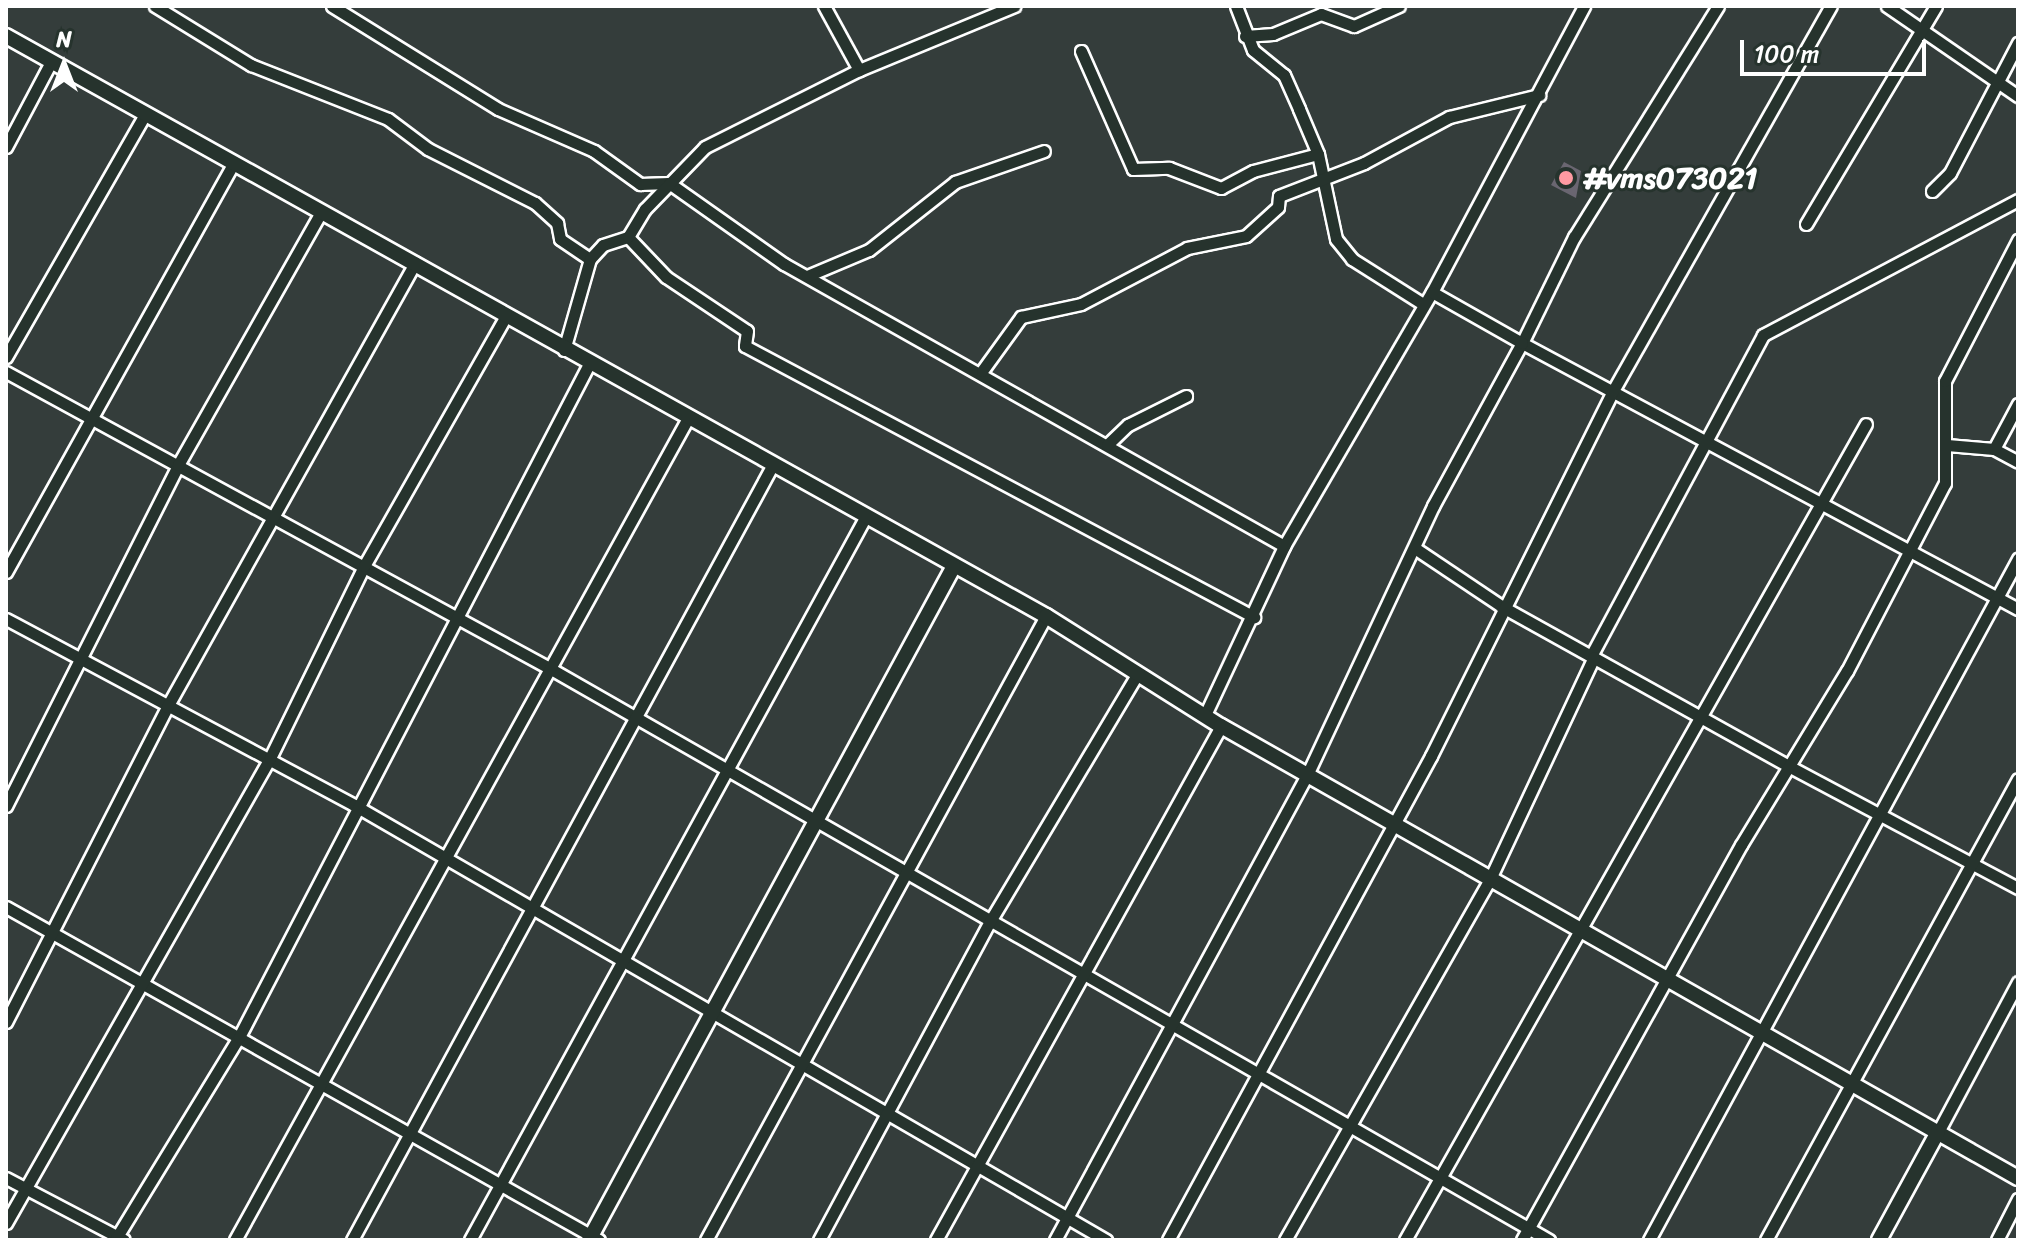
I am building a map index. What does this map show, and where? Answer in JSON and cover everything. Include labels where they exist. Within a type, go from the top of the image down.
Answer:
[{"type":"street","points":[[155,6],[251,65],[388,119],[428,149],[535,203],[557,223],[560,239],[590,259]]},
{"type":"street","points":[[332,6],[498,109],[594,151],[640,184],[669,183],[807,276],[982,371],[1284,546]]},
{"type":"street","points":[[824,6],[859,70]]},
{"type":"street","points":[[564,350],[590,259],[603,245],[628,237],[669,183],[705,147],[859,70],[1014,6]]},
{"type":"street","points":[[1236,6],[1245,36],[1284,75],[1318,154],[1321,178],[1343,249],[1423,304]]},
{"type":"street","points":[[1245,36],[1273,34],[1321,14],[1354,26],[1399,6]]},
{"type":"street","points":[[1205,715],[1254,617],[1284,546],[1432,292],[1584,6]]},
{"type":"street","points":[[1055,1240],[1167,1027],[1307,775],[1416,549],[1574,237],[1718,6]]},
{"type":"street","points":[[1168,1240],[1396,822],[1501,606],[1614,389],[1831,6]]},
{"type":"street","points":[[1887,6],[2018,96]]},
{"type":"street","points":[[1806,224],[1936,6]]},
{"type":"street","points":[[6,36],[146,113],[231,168],[415,263],[687,420],[1046,616],[1221,726],[1396,822],[1489,881],[1584,932],[1758,1036],[2018,1178]]},
{"type":"street","points":[[1932,191],[1950,173],[1994,82],[2018,43]]},
{"type":"street","points":[[1081,51],[1133,169],[1169,168],[1221,188],[1253,171],[1318,154]]},
{"type":"street","points":[[6,147],[51,62]]},
{"type":"street","points":[[982,371],[1021,317],[1081,304],[1187,248],[1246,236],[1278,207],[1279,196],[1449,117],[1539,95]]},
{"type":"street","points":[[6,357],[146,113]]},
{"type":"street","points":[[807,276],[869,250],[955,182],[1044,151]]},
{"type":"street","points":[[6,572],[231,168]]},
{"type":"street","points":[[1285,1240],[1489,881],[1592,656],[1752,346],[1772,325],[2018,200]]},
{"type":"street","points":[[6,806],[178,465],[321,212]]},
{"type":"street","points":[[628,237],[666,277],[747,331],[745,346],[1254,617]]},
{"type":"street","points":[[1522,1240],[1670,983],[1945,483],[1945,381],[2018,240]]},
{"type":"street","points":[[6,1022],[167,707],[277,517],[415,263]]},
{"type":"street","points":[[1432,292],[1522,343],[1704,436],[2018,609]]},
{"type":"street","points":[[6,1223],[142,989],[270,758],[364,566],[506,316]]},
{"type":"street","points":[[6,1178],[119,1239],[239,1037],[354,805],[589,364]]},
{"type":"street","points":[[6,372],[551,669],[813,818],[1167,1027],[1549,1240]]},
{"type":"street","points":[[1107,445],[1128,425],[1186,396]]},
{"type":"street","points":[[1994,449],[2018,404]]},
{"type":"street","points":[[235,1240],[324,1082],[443,856],[551,669],[687,420]]},
{"type":"street","points":[[1405,1240],[1438,1177],[1584,932],[1818,501],[1866,424]]},
{"type":"street","points":[[1947,445],[1994,449],[2018,462]]},
{"type":"street","points":[[352,1240],[410,1136],[528,908],[637,719],[772,466]]},
{"type":"street","points":[[470,1240],[619,959],[865,518]]},
{"type":"street","points":[[1416,549],[1501,606],[1702,715],[1790,767],[2018,888]]},
{"type":"street","points":[[1649,1240],[1758,1036],[1883,815],[2018,559]]},
{"type":"street","points":[[6,907],[142,989],[324,1082],[410,1136],[500,1183],[594,1238],[813,818],[833,795],[954,566]]},
{"type":"street","points":[[706,1240],[900,872],[1046,616]]},
{"type":"street","points":[[6,619],[78,662],[270,758],[354,805],[528,908],[801,1060],[1106,1240]]},
{"type":"street","points":[[819,1240],[989,923],[1138,673]]},
{"type":"street","points":[[936,1240],[1079,975],[1221,726]]},
{"type":"street","points":[[1766,1240],[1974,866],[2018,779]]},
{"type":"street","points":[[1879,1240],[2018,982]]},
{"type":"street","points":[[1997,1240],[2018,1199]]},
{"type":"building","name":"#vms073021","points":[[1564,162],[1581,171],[1576,198],[1551,185]]},
{"type":"place","name":"#vms073021","points":[[1566,178]]}]
